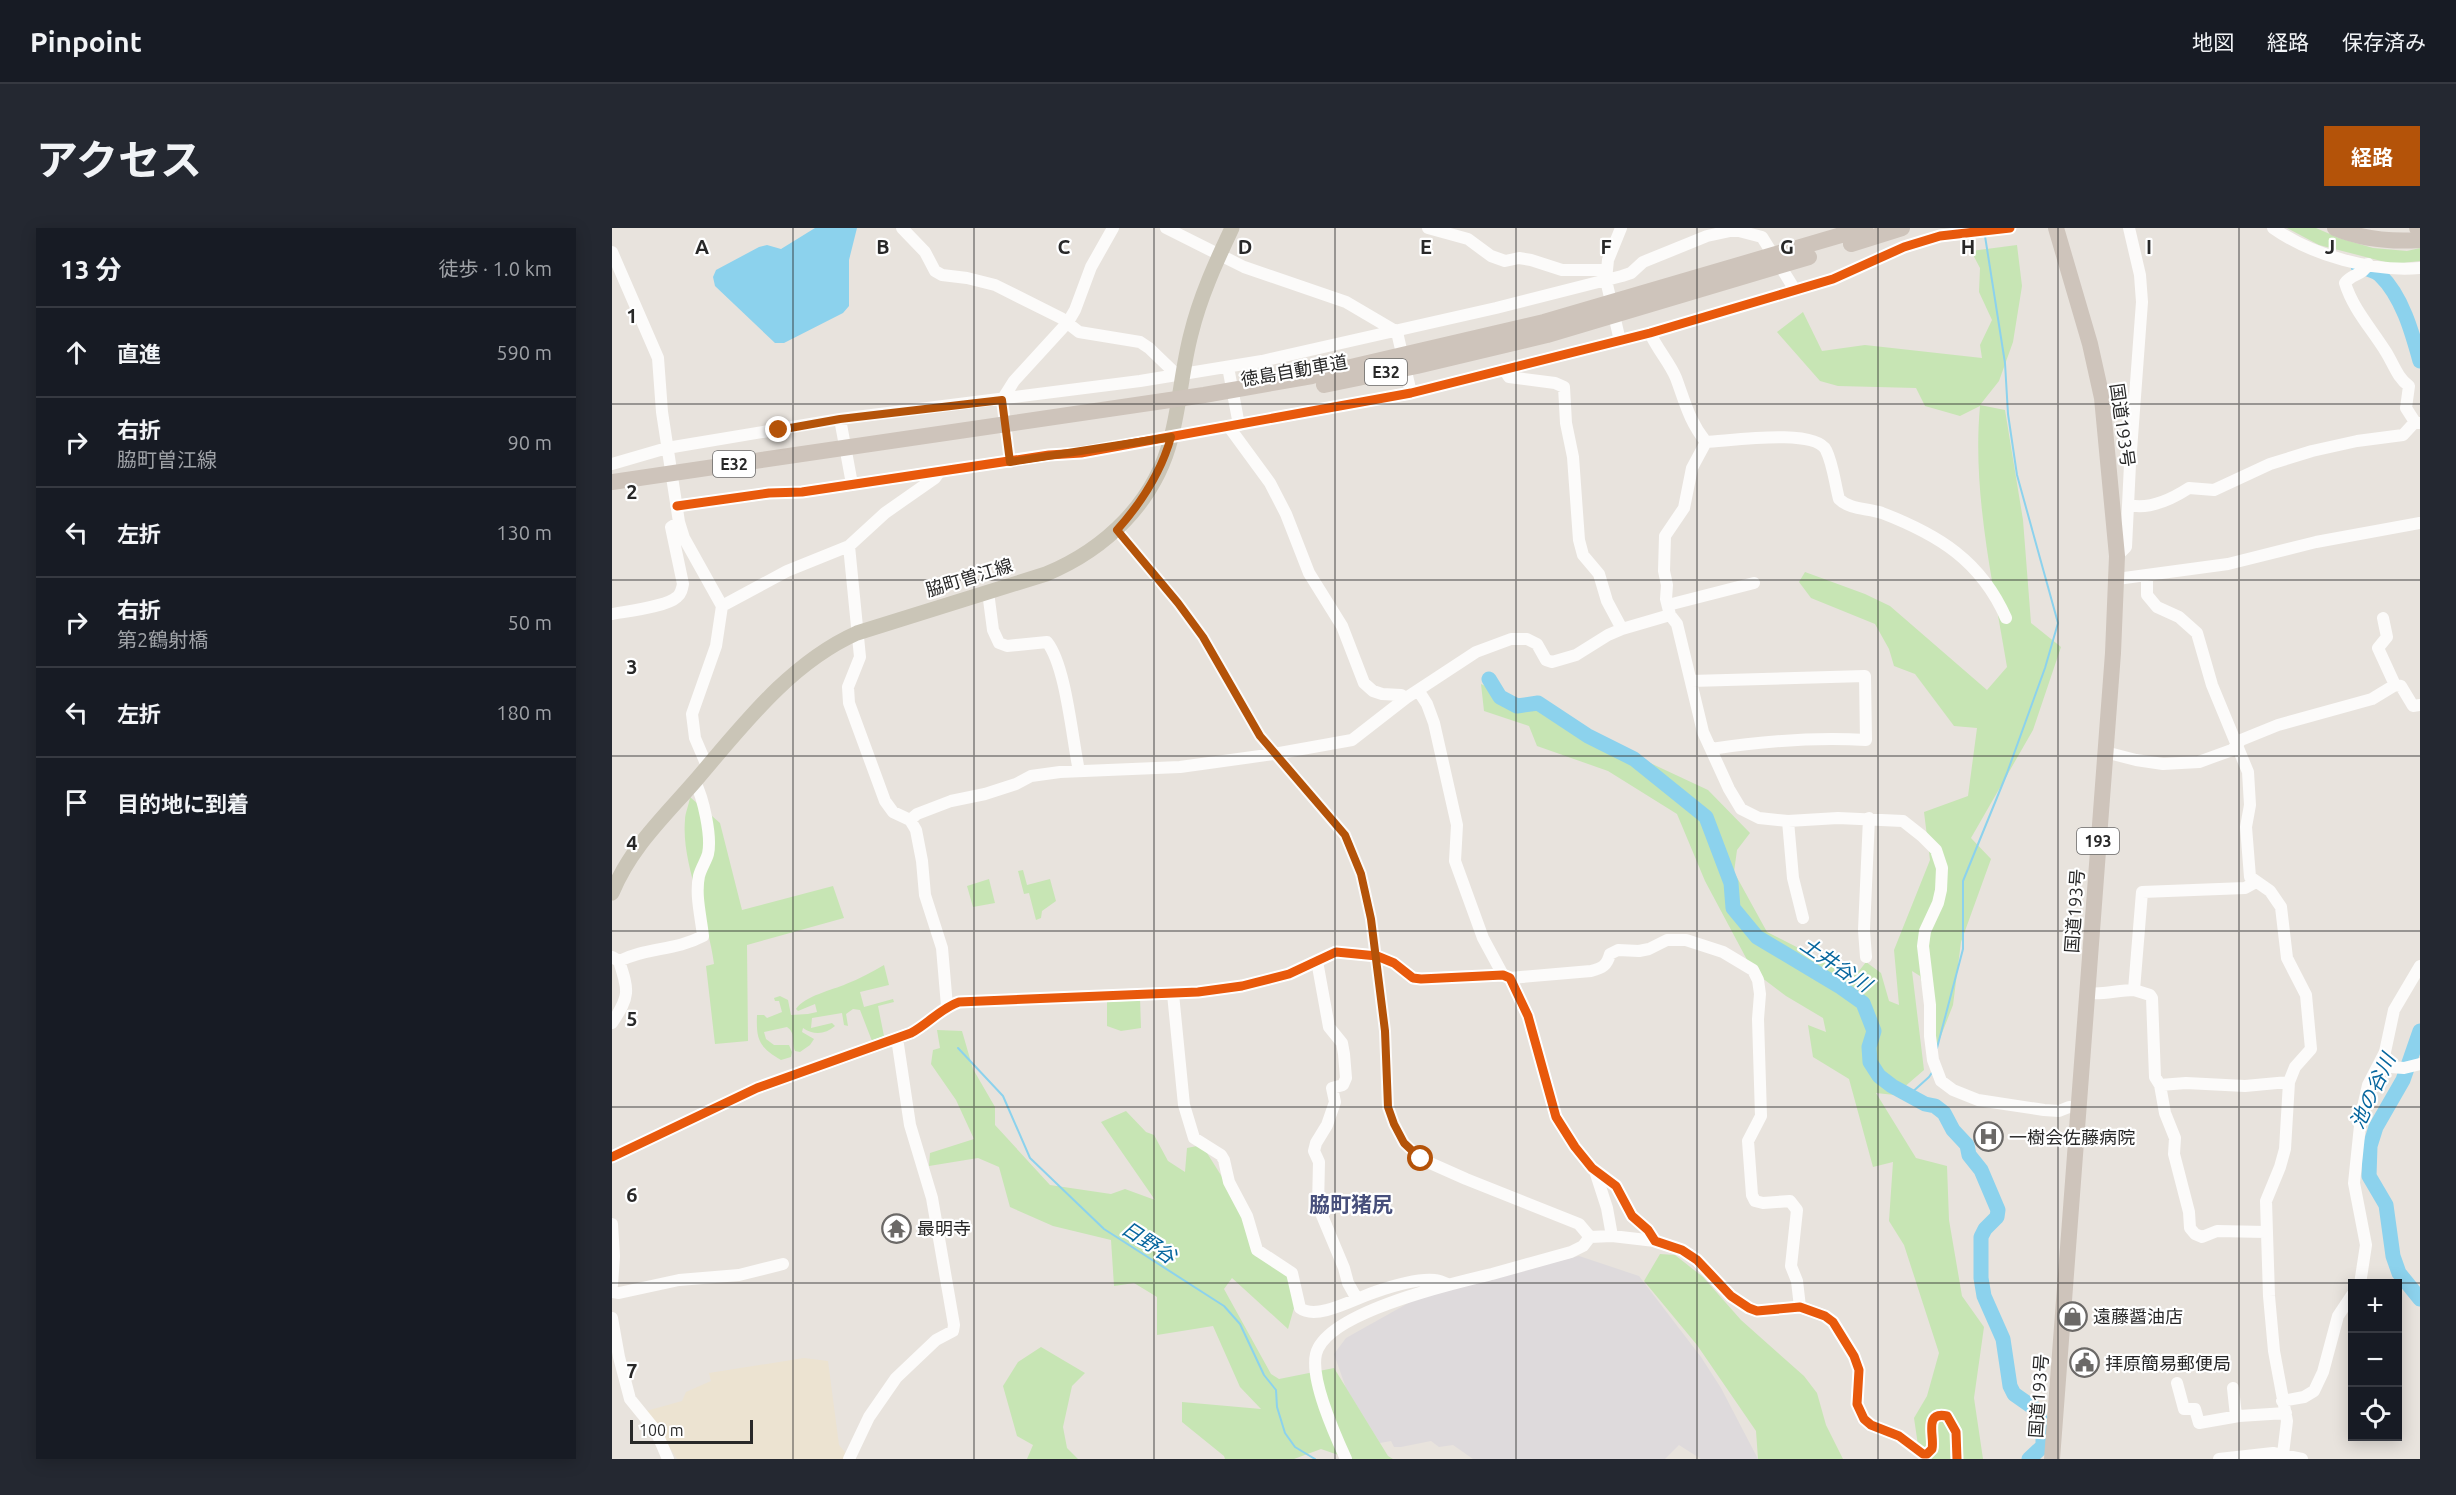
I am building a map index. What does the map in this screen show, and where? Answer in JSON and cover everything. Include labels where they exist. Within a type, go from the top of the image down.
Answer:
[{"type":"highway","name":"徳島自動車道","points":[[612,482],[1204,394],[1380,361],[1544,322],[1865,228]]},
{"type":"highway","name":"徳島自動車道","points":[[856,447],[1016,431],[1206,405],[1417,366],[1547,335],[1902,228]]},
{"type":"highway","name":"国道193号","points":[[2052,1459],[2117,579],[2117,556],[2102,398],[2090,344],[2056,228]]},
{"type":"highway","points":[[2335,228],[2373,239],[2397,242],[2420,240]]},
{"type":"main road","name":"脇町曽江線","points":[[612,893],[633,854],[662,815],[784,682],[811,659],[857,633],[1071,563],[1117,530],[1150,488],[1165,458],[1172,434],[1180,375],[1202,298],[1232,228]]},
{"type":"street","points":[[902,228],[925,252],[935,271],[942,275],[974,279],[995,285],[1068,322],[1079,332],[1140,342],[1180,375]]},
{"type":"street","points":[[1009,457],[1003,405],[1014,381],[1068,322],[1075,310],[1091,267],[1113,228]]},
{"type":"street","points":[[1166,228],[1244,267],[1347,302],[1398,337],[1410,388]]},
{"type":"street","points":[[1428,228],[1468,239],[1491,256],[1505,261],[1519,258],[1531,260],[1606,280]]},
{"type":"street","points":[[1619,335],[1606,280],[1621,228]]},
{"type":"street","points":[[676,502],[802,492],[851,481],[940,471],[1009,457],[1235,424],[1504,369],[1619,335],[1650,333],[1793,285],[1833,279],[1904,247],[1940,236],[2010,228]]},
{"type":"street","points":[[2117,556],[2126,547],[2142,302],[2140,275],[2129,228]]},
{"type":"street","points":[[2273,228],[2310,248],[2367,268],[2393,270],[2420,268]]},
{"type":"street","points":[[612,464],[668,452],[842,425],[1003,405],[1180,375],[1229,371],[1398,337],[1631,273],[1643,262],[1707,236],[1735,230],[1762,237],[1793,285]]},
{"type":"street","points":[[612,252],[658,358],[662,411],[679,522],[684,538],[722,606],[716,646],[692,714],[695,738],[707,766]]},
{"type":"street","points":[[2129,505],[2136,507],[2172,499],[2189,488],[2214,490],[2270,464],[2312,451],[2357,441],[2403,435],[2409,431],[2417,423],[2406,408],[2409,386],[2401,380],[2350,298],[2345,283],[2367,268]]},
{"type":"street","points":[[1650,333],[1675,376],[1687,413],[1706,442]]},
{"type":"street","points":[[1504,369],[1509,377],[1555,383],[1564,387],[1566,423],[1573,457],[1579,540],[1583,555],[1599,574],[1607,601],[1622,630]]},
{"type":"street","points":[[1229,371],[1235,424],[1286,514],[1310,573],[1342,626],[1364,683],[1373,691],[1401,695],[1406,698]]},
{"type":"street","points":[[842,425],[851,481]]},
{"type":"street","points":[[1706,442],[1788,436],[1816,441],[1825,449],[1839,499],[1845,505],[1879,512],[1906,523],[1952,549],[1971,564],[1990,586],[2006,618]]},
{"type":"street","points":[[1706,442],[1692,468],[1684,508],[1665,536],[1664,571],[1669,610],[1677,624],[1703,732],[1741,809],[1759,818],[1788,820],[1869,818],[1903,821],[1913,828],[1936,850],[1941,868],[1938,903],[1925,931],[1923,946],[1933,1060],[1941,1081],[1953,1090],[1978,1100],[2059,1111],[2069,1107],[2078,1108]]},
{"type":"street","points":[[722,606],[787,571],[849,546],[885,513],[935,478],[940,471]]},
{"type":"street","points":[[612,614],[666,603],[676,599],[681,593],[683,584],[671,527],[679,522]]},
{"type":"street","points":[[2117,579],[2146,577],[2228,564],[2316,542],[2420,523]]},
{"type":"street","points":[[1117,530],[1178,603],[1203,637],[1244,710],[1274,754],[1345,835],[1361,874],[1377,957],[1385,1031],[1388,1107],[1404,1143],[1421,1159],[1579,1224],[1590,1236],[1655,1241],[1682,1250],[1697,1260],[1731,1296],[1749,1308],[1757,1311],[1800,1307],[1825,1316],[1833,1322],[1854,1356],[1860,1377],[1857,1404],[1864,1419],[1871,1425],[1899,1436],[1923,1454],[1927,1454],[1932,1449],[1930,1427],[1933,1420],[1947,1416],[1956,1432],[1957,1459]]},
{"type":"street","points":[[849,546],[860,657],[848,687],[849,703],[885,801],[893,812],[910,820],[916,830],[928,912],[942,948],[947,1006]]},
{"type":"street","points":[[2146,577],[2147,595],[2157,607],[2179,617],[2197,633],[2212,685],[2248,772],[2251,792],[2246,827],[2250,877],[2270,891],[2279,901],[2287,958],[2306,996],[2311,1048],[2295,1066],[2289,1082],[2285,1149],[2266,1201],[2270,1306],[2277,1373],[2284,1407],[2283,1454]]},
{"type":"street","points":[[910,820],[917,814],[951,801],[985,794],[1016,784],[1031,776],[1079,771],[1180,767],[1352,740],[1406,698],[1476,652],[1511,639],[1527,639],[1537,644],[1546,660],[1552,662],[1576,655],[1608,635],[1669,610],[1754,583]]},
{"type":"street","points":[[988,592],[993,630],[999,643],[1007,646],[1047,642],[1052,649],[1063,682],[1079,771]]},
{"type":"street","points":[[2383,618],[2387,637],[2378,648],[2395,685]]},
{"type":"street","points":[[1691,681],[1864,676],[1866,740],[1822,737],[1754,742],[1711,749]]},
{"type":"street","points":[[2105,752],[2163,764],[2199,762],[2232,750],[2241,740],[2278,725],[2372,699],[2395,685],[2401,686],[2413,706],[2420,705]]},
{"type":"street","points":[[1418,690],[1427,704],[1434,723],[1457,825],[1455,861],[1483,938],[1528,1016],[1556,1117],[1575,1147],[1595,1171],[1607,1208],[1612,1236]]},
{"type":"street","points":[[612,1023],[622,1008],[627,985],[616,959],[687,945],[703,936],[699,875],[709,847],[705,813],[699,790],[694,782]]},
{"type":"street","points":[[1866,957],[1864,930],[1869,818]]},
{"type":"street","points":[[1788,820],[1793,878],[1803,918]]},
{"type":"street","points":[[2134,990],[2142,892],[2211,891],[2245,888],[2256,882]]},
{"type":"street","points":[[612,1157],[757,1088],[920,1028],[947,1006],[959,1002],[1173,994],[1242,986],[1289,974],[1336,952],[1377,957],[1394,963],[1413,978],[1421,979],[1591,971],[1602,968],[1608,962],[1610,954],[1618,950],[1639,951],[1667,940],[1686,940],[1724,952],[1754,970],[1758,980],[1761,1116],[1759,1123],[1750,1133],[1748,1141],[1752,1195],[1755,1201],[1763,1203],[1790,1201],[1795,1205],[1797,1210],[1791,1266],[1797,1281],[1800,1307]]},
{"type":"street","points":[[1317,961],[1329,1027],[1342,1043],[1346,1078],[1343,1085],[1332,1088],[1335,1102],[1314,1151],[1319,1162],[1318,1206],[1348,1283],[1357,1299]]},
{"type":"street","points":[[2361,1279],[2366,1245],[2354,1183],[2361,1116],[2368,1085],[2385,1052],[2394,1010],[2420,966]]},
{"type":"street","points":[[2088,993],[2101,994],[2114,990],[2134,990],[2150,995],[2152,998],[2155,1077],[2160,1085],[2165,1113],[2175,1138],[2174,1154],[2189,1212],[2190,1228],[2202,1237],[2217,1231],[2266,1232]]},
{"type":"street","points":[[1173,994],[1187,1118],[1197,1142],[1215,1151],[1224,1160],[1229,1182],[1247,1216],[1257,1250],[1292,1273],[1296,1301],[1300,1308],[1306,1312],[1317,1312],[1374,1292],[1413,1282],[1435,1280],[1448,1284]]},
{"type":"street","points":[[849,1459],[869,1417],[896,1378],[936,1340],[953,1331],[954,1325],[932,1198],[910,1125],[897,1038]]},
{"type":"street","points":[[2378,1066],[2411,1066]]},
{"type":"street","points":[[2160,1085],[2186,1083],[2245,1086],[2289,1082]]},
{"type":"street","points":[[1595,1171],[1616,1186],[1632,1216],[1648,1230],[1655,1241]]},
{"type":"street","points":[[612,1224],[614,1256],[612,1286]]},
{"type":"street","points":[[1346,1459],[1324,1404],[1315,1370],[1316,1352],[1332,1332],[1376,1308],[1448,1284],[1572,1252],[1583,1246],[1590,1236]]},
{"type":"street","points":[[612,1292],[619,1293],[692,1278],[739,1275],[783,1264]]},
{"type":"street","points":[[2177,1383],[2184,1409],[2195,1409],[2199,1424],[2284,1407],[2314,1391],[2323,1372],[2338,1316],[2348,1301]]},
{"type":"street","points":[[612,1318],[630,1399],[656,1431],[669,1459]]},
{"type":"street","points":[[2233,1388],[2236,1416]]},
{"type":"street","points":[[2219,1459],[2283,1454],[2302,1459]]},
{"type":"shaded area","points":[[1579,1256],[1639,1276],[1701,1357],[1721,1388],[1758,1459],[1701,1459],[1679,1445],[1665,1459],[1473,1459],[1453,1445],[1439,1447],[1431,1441],[1401,1447],[1394,1447],[1391,1441],[1380,1443],[1346,1388],[1334,1354],[1346,1338],[1421,1296]]},
{"type":"shaded area","points":[[804,1358],[828,1361],[839,1445],[845,1452],[844,1459],[677,1459],[646,1411],[682,1401],[686,1392],[711,1381],[709,1373]]},
{"type":"green space","points":[[2287,228],[2316,228],[2339,238],[2373,248],[2407,251],[2420,248],[2420,261],[2393,264],[2319,245]]},
{"type":"green space","points":[[2017,245],[2022,286],[2013,342],[1999,381],[1980,405],[2005,410],[2023,520],[2031,623],[2061,647],[2033,730],[1971,838],[1991,859],[1961,942],[1953,1005],[1937,1046],[1920,976],[1912,971],[1924,1070],[1895,1095],[1876,1093],[1916,1158],[1947,1166],[1949,1220],[1962,1296],[1984,1327],[1974,1398],[1983,1459],[1920,1459],[1914,1418],[1927,1396],[1939,1353],[1904,1245],[1889,1221],[1893,1162],[1873,1167],[1849,1079],[1813,1057],[1808,1025],[1826,1032],[1823,1018],[1786,996],[1753,971],[1705,881],[1677,814],[1608,771],[1537,746],[1529,726],[1484,711],[1481,684],[1708,790],[1750,833],[1737,850],[1734,872],[1767,932],[1824,961],[1859,971],[1866,962],[1881,973],[1889,1001],[1899,1005],[1894,950],[1930,860],[1924,812],[1968,796],[1977,728],[1954,726],[1915,674],[1894,666],[1889,649],[1875,624],[1811,598],[1799,582],[1805,572],[1865,594],[1890,606],[1987,690],[2007,667],[1981,504],[1978,439],[1980,406],[1960,416],[1925,406],[1916,388],[1838,386],[1820,381],[1777,332],[1803,312],[1822,351],[1865,345],[1982,358],[1980,345],[1992,320],[1979,292],[1980,268],[1971,251]]},
{"type":"green space","points":[[690,797],[720,823],[742,910],[833,886],[844,918],[747,945],[748,1041],[715,1044],[706,966],[714,964],[691,873],[685,837],[685,817]]},
{"type":"green space","points":[[1023,870],[1027,885],[1050,879],[1056,901],[1042,911],[1041,918],[1036,920],[1029,893],[1024,894],[1018,871]]},
{"type":"green space","points":[[989,879],[995,903],[973,907],[967,886]]},
{"type":"green space","points":[[884,965],[889,985],[860,992],[864,1007],[893,999],[894,1002],[878,1006],[884,1036],[872,1041],[860,1010],[853,1009],[846,1014],[848,1026],[844,1025],[842,1013],[812,1018],[811,1028],[832,1023],[835,1026],[819,1033],[803,1028],[802,1032],[814,1039],[800,1052],[795,1051],[790,1029],[787,1027],[764,1032],[766,1039],[774,1045],[789,1045],[792,1052],[791,1057],[781,1060],[763,1047],[758,1037],[757,1015],[764,1015],[767,1018],[782,1012],[779,1001],[775,1001],[774,998],[780,996],[788,1000],[791,1015],[817,1012],[815,1004],[798,1011],[796,1009],[805,1000],[856,980]]},
{"type":"green space","points":[[1140,997],[1141,1028],[1121,1031],[1107,1026],[1107,998]]},
{"type":"green space","points":[[937,1030],[962,1031],[973,1069],[995,1107],[995,1125],[1050,1185],[1111,1194],[1125,1189],[1155,1200],[1101,1122],[1126,1111],[1146,1132],[1154,1135],[1168,1161],[1185,1172],[1187,1148],[1202,1145],[1234,1196],[1255,1256],[1285,1266],[1296,1301],[1288,1329],[1232,1278],[1224,1289],[1271,1374],[1279,1379],[1334,1368],[1388,1456],[1393,1459],[1350,1459],[1321,1449],[1294,1459],[1225,1459],[1182,1422],[1182,1402],[1261,1409],[1240,1387],[1213,1326],[1157,1335],[1157,1297],[1134,1283],[1114,1286],[1111,1240],[1053,1226],[1010,1207],[999,1167],[978,1158],[929,1166],[930,1153],[974,1139],[956,1100],[931,1064],[933,1050],[940,1048]]},
{"type":"green space","points":[[1660,1254],[1675,1255],[1703,1277],[1741,1320],[1804,1376],[1817,1393],[1826,1425],[1843,1459],[1758,1459],[1756,1431],[1697,1345],[1644,1281]]},
{"type":"green space","points":[[1041,1347],[1085,1373],[1072,1386],[1063,1427],[1067,1448],[1078,1459],[1027,1459],[1033,1445],[1017,1436],[1003,1386],[1018,1362]]},
{"type":"water","points":[[815,228],[857,228],[849,260],[849,306],[843,313],[784,343],[775,343],[715,286],[713,277],[716,270],[759,247],[767,245],[781,249]]},
{"type":"waterway","points":[[1937,1048],[1963,949],[1963,881],[2007,773],[2045,668],[2058,623],[2017,475],[2008,414],[2005,363],[1985,236]]},
{"type":"waterway","name":"池の谷川","points":[[2358,266],[2380,275],[2394,293],[2410,327],[2420,361]]},
{"type":"waterway","name":"土井谷川","points":[[1489,679],[1500,697],[1517,706],[1538,703],[1588,736],[1634,759],[1706,817],[1731,883],[1733,908],[1757,937],[1863,1003],[1874,1031],[1869,1047],[1870,1062],[1879,1076],[1892,1086],[1925,1104],[1935,1106],[1944,1113],[1953,1130],[1967,1145],[1969,1155],[1981,1170],[1998,1210],[1997,1217],[1985,1229],[1981,1237],[1981,1278],[1984,1296],[2003,1339],[2010,1386],[2014,1394],[2034,1408],[2043,1425],[2043,1446],[2029,1459]]},
{"type":"waterway","name":"池の谷川","points":[[2420,1031],[2403,1080],[2376,1127],[2370,1146],[2369,1176],[2386,1205],[2393,1256],[2399,1273],[2420,1299]]},
{"type":"waterway","name":"日野谷","points":[[958,1048],[1003,1096],[1030,1158],[1104,1229],[1224,1306],[1240,1324],[1264,1375],[1276,1390],[1277,1407],[1285,1433],[1295,1447],[1315,1459]]},
{"type":"waterway","points":[[1909,1095],[1933,1071]]},
{"type":"cycle path","points":[[677,506],[769,493],[802,492],[1049,455],[1081,453],[1411,393],[1650,333],[1833,279],[1904,247],[1940,236],[2010,228]]},
{"type":"cycle path","points":[[612,1157],[757,1088],[911,1033],[946,1008],[959,1002],[1198,992],[1242,986],[1289,974],[1336,952],[1377,956],[1394,963],[1413,978],[1503,975],[1510,978],[1528,1016],[1556,1117],[1575,1147],[1592,1168],[1616,1186],[1632,1216],[1648,1230],[1655,1241],[1682,1250],[1697,1260],[1731,1296],[1749,1308],[1757,1311],[1800,1307],[1825,1316],[1833,1322],[1854,1356],[1859,1370],[1857,1404],[1864,1419],[1871,1425],[1899,1436],[1923,1454],[1927,1454],[1933,1444],[1932,1421],[1940,1415],[1947,1416],[1956,1432],[1957,1459]]},
{"type":"place","name":"一樹会佐藤病院","points":[[1988,1137]]},
{"type":"place","name":"最明寺","points":[[896,1228]]},
{"type":"place","name":"遠藤醤油店","points":[[2072,1316]]},
{"type":"place","name":"拝原簡易郵便局","points":[[2084,1363]]},
{"type":"district","name":"脇町猪尻","points":[[1351,1204]]},
{"type":"route","points":[[779,430],[840,419],[1002,400],[1010,462],[1049,455],[1081,453],[1124,443],[1171,437],[1165,458],[1150,488],[1117,530],[1178,603],[1203,637],[1260,736],[1345,835],[1361,874],[1371,919],[1385,1031],[1385,1081],[1388,1107],[1404,1143],[1421,1159]]}]
